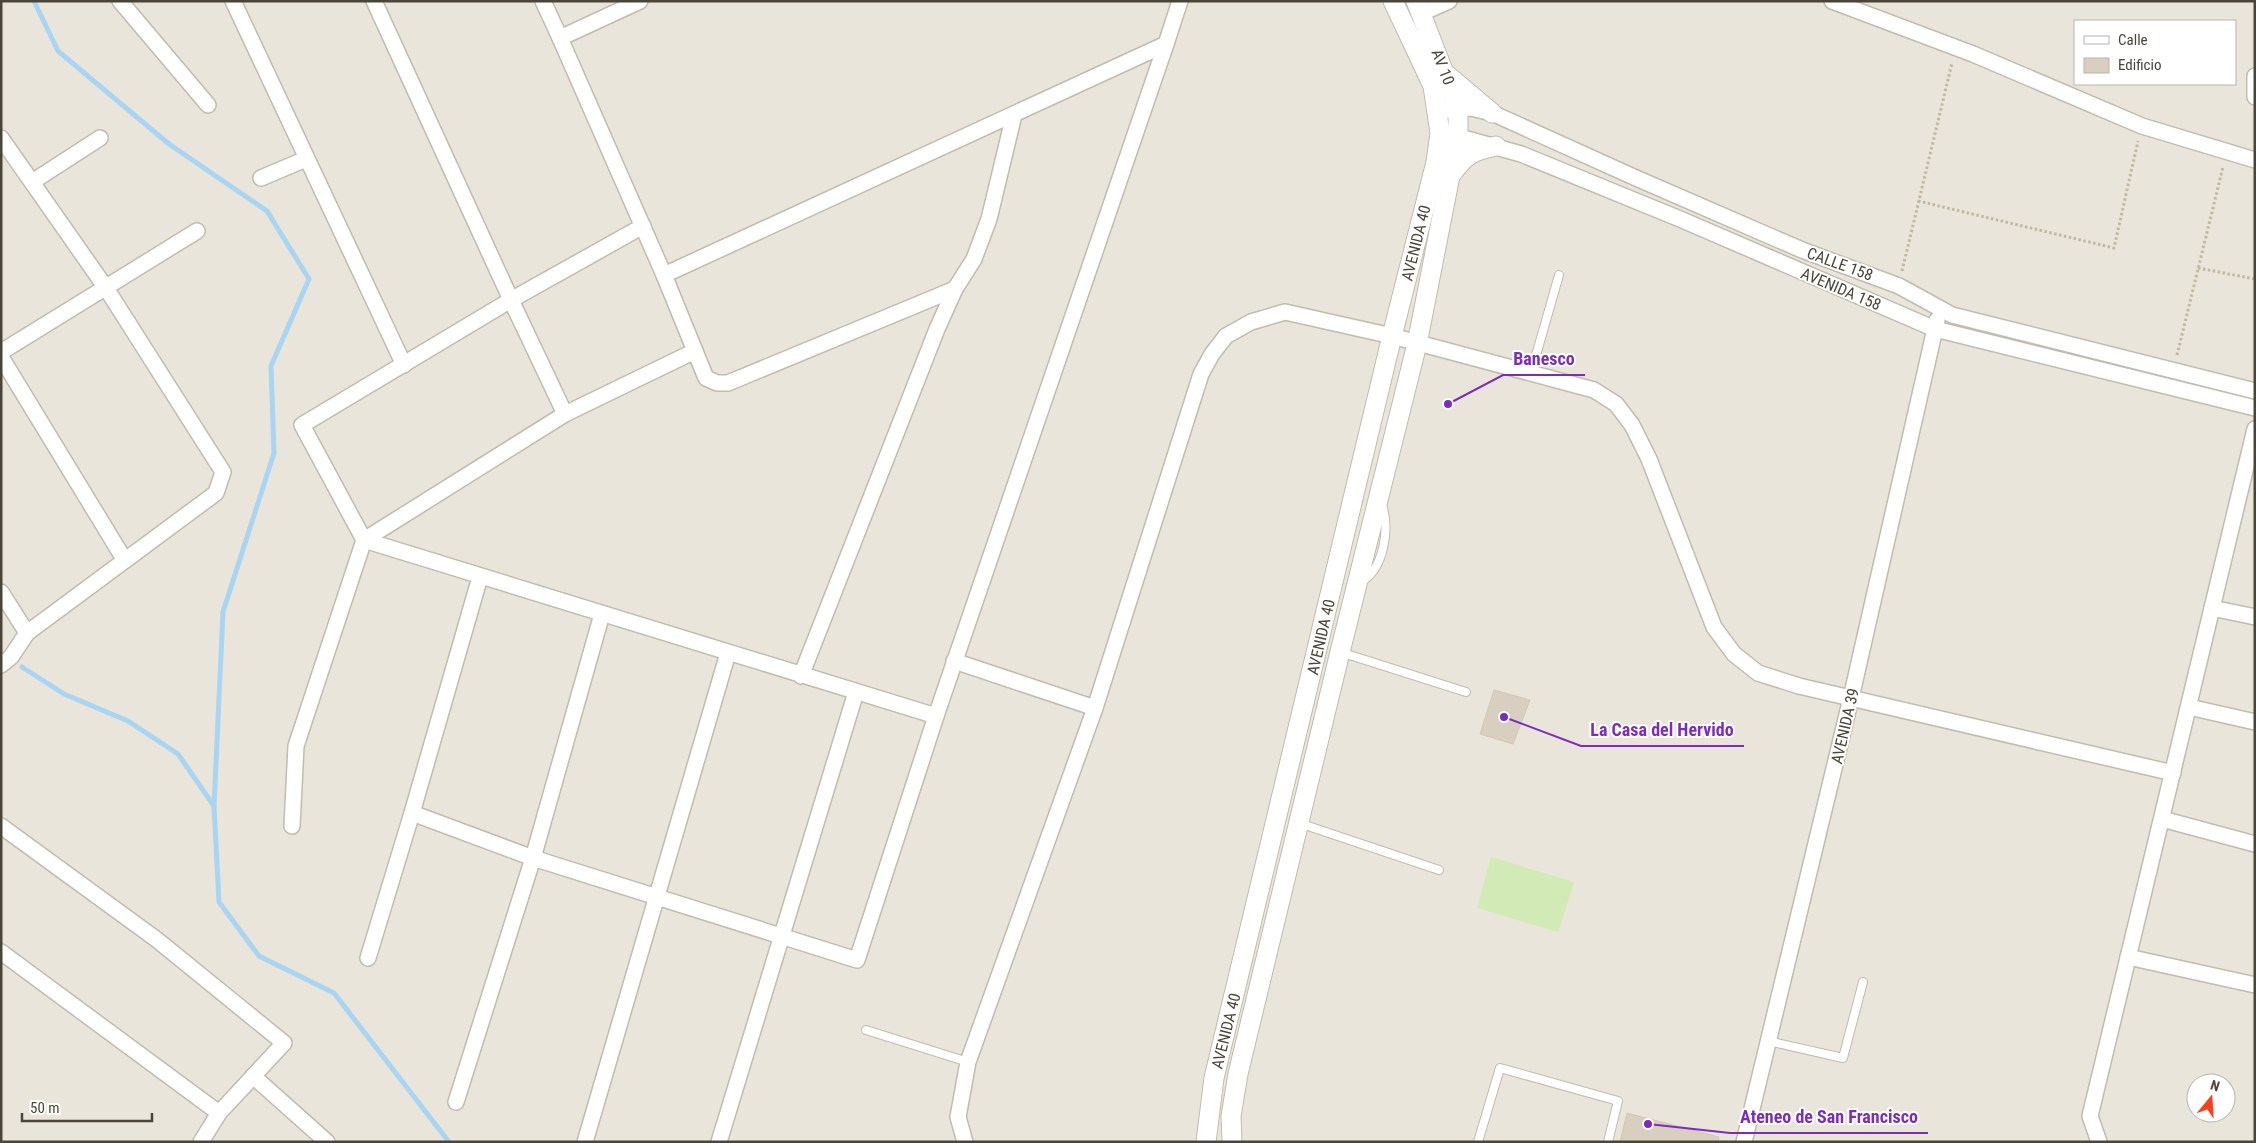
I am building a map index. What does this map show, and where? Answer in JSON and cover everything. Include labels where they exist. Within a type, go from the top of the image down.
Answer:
[{"type":"street","points":[[120,1],[208,105]]},
{"type":"street","points":[[233,1],[404,365]]},
{"type":"street","points":[[374,1],[565,414]]},
{"type":"street","points":[[542,1],[643,226],[706,378],[717,383],[728,383],[954,289]]},
{"type":"street","points":[[560,38],[640,1]]},
{"type":"street","points":[[412,813],[533,858],[857,960],[954,661],[1180,1]]},
{"type":"street","points":[[1392,1],[1433,86],[1437,111],[1449,134]]},
{"type":"street","points":[[1419,7],[1449,1]]},
{"type":"street","points":[[1832,1],[1955,48],[2142,126],[2255,160]]},
{"type":"street","name":"AV 10","points":[[1419,7],[1458,108],[1449,134]]},
{"type":"street","points":[[664,275],[1166,44]]},
{"type":"street","points":[[1444,72],[1492,113]]},
{"type":"street","points":[[2255,76],[2255,97]]},
{"type":"street","name":"CALLE 158","points":[[1437,111],[1470,108],[1492,113],[1802,250],[1898,286],[1952,315],[2255,391]]},
{"type":"street","points":[[801,676],[937,329],[954,289],[974,259],[989,219],[1014,115]]},
{"type":"street","name":"AVENIDA 158","points":[[1449,134],[1521,154],[1935,329],[2255,408]]},
{"type":"street","name":"AVENIDA 40","points":[[1232,1142],[1231,1116],[1238,1074],[1417,344],[1451,174],[1449,134]]},
{"type":"street","name":"AVENIDA 40","points":[[1206,1142],[1214,1078],[1392,336],[1436,162],[1449,134]]},
{"type":"street","points":[[1,138],[106,288],[224,472],[216,493],[124,559],[27,633],[11,657],[1,665]]},
{"type":"street","points":[[32,182],[100,138]]},
{"type":"street","points":[[1451,174],[1471,152],[1496,146]]},
{"type":"street","points":[[260,178],[306,159]]},
{"type":"street","points":[[1594,184],[1601,162]]},
{"type":"street","points":[[1680,220],[1687,200]]},
{"type":"street","points":[[1737,244],[1744,225]]},
{"type":"street","points":[[643,226],[511,300],[302,425],[364,540],[936,716]]},
{"type":"street","points":[[1,352],[197,232]]},
{"type":"street","points":[[1796,269],[1802,250]]},
{"type":"street","name":"AVENIDA 39","points":[[1744,1142],[1851,698],[1941,309]]},
{"type":"street","points":[[965,1142],[958,1117],[968,1062],[1095,708],[1201,374],[1212,354],[1226,336],[1251,322],[1285,312],[1392,336],[1594,390],[1616,404],[1632,425],[1649,459],[1714,627],[1734,654],[1758,673],[1798,686],[2173,773]]},
{"type":"street","points":[[2072,364],[2076,346]]},
{"type":"street","points":[[292,826],[296,746],[364,540],[565,414],[695,351]]},
{"type":"street","points":[[1,357],[124,559]]},
{"type":"street","points":[[2126,377],[2130,360]]},
{"type":"street","points":[[2099,1142],[2090,1116],[2255,429]]},
{"type":"street","points":[[368,958],[480,577]]},
{"type":"street","points":[[1,592],[27,633]]},
{"type":"street","points":[[2212,608],[2255,617]]},
{"type":"street","points":[[456,1102],[533,858],[602,614]]},
{"type":"street","points":[[585,1142],[728,653]]},
{"type":"street","points":[[954,661],[1095,708]]},
{"type":"street","points":[[719,1142],[856,692]]},
{"type":"street","points":[[2189,707],[2255,722]]},
{"type":"street","points":[[2162,819],[2255,844]]},
{"type":"street","points":[[1,826],[156,940],[284,1042],[220,1113],[201,1142]]},
{"type":"street","points":[[1,952],[220,1113]]},
{"type":"street","points":[[2128,957],[2255,985]]},
{"type":"street","points":[[253,1076],[327,1142]]},
{"type":"lane","points":[[1529,373],[1537,352],[1559,275]]},
{"type":"lane","points":[[1340,652],[1466,692]]},
{"type":"lane","points":[[1299,823],[1439,870]]},
{"type":"lane","points":[[1768,1041],[1843,1058],[1863,982]]},
{"type":"lane","points":[[866,1030],[968,1062]]},
{"type":"lane","points":[[1478,1142],[1500,1068],[1618,1101],[1608,1142]]},
{"type":"path","points":[[1898,286],[1955,48]]},
{"type":"path","points":[[1918,201],[2114,248],[2142,126]]},
{"type":"path","points":[[2173,370],[2227,152]]},
{"type":"path","points":[[2198,268],[2255,280]]},
{"type":"shaded area","points":[[1,1],[2255,1],[2255,1142],[1,1142]]},
{"type":"green space","points":[[1491,857],[1574,882],[1558,932],[1477,908]]},
{"type":"building","points":[[1494,690],[1530,700],[1513,744],[1480,734]]},
{"type":"building","points":[[1627,1113],[1719,1137],[1718,1142],[1620,1142]]},
{"type":"waterway","points":[[34,1],[58,51],[169,144],[267,211],[309,279],[271,366],[274,453],[223,612],[214,806],[219,902],[259,956],[334,993],[449,1142]]},
{"type":"waterway","points":[[22,667],[64,694],[128,721],[178,754],[214,806]]},
{"type":"place","name":"Banesco","points":[[1448,404]]},
{"type":"place","name":"La Casa del Hervido","points":[[1504,717]]},
{"type":"place","name":"Ateneo de San Francisco","points":[[1648,1124]]}]
